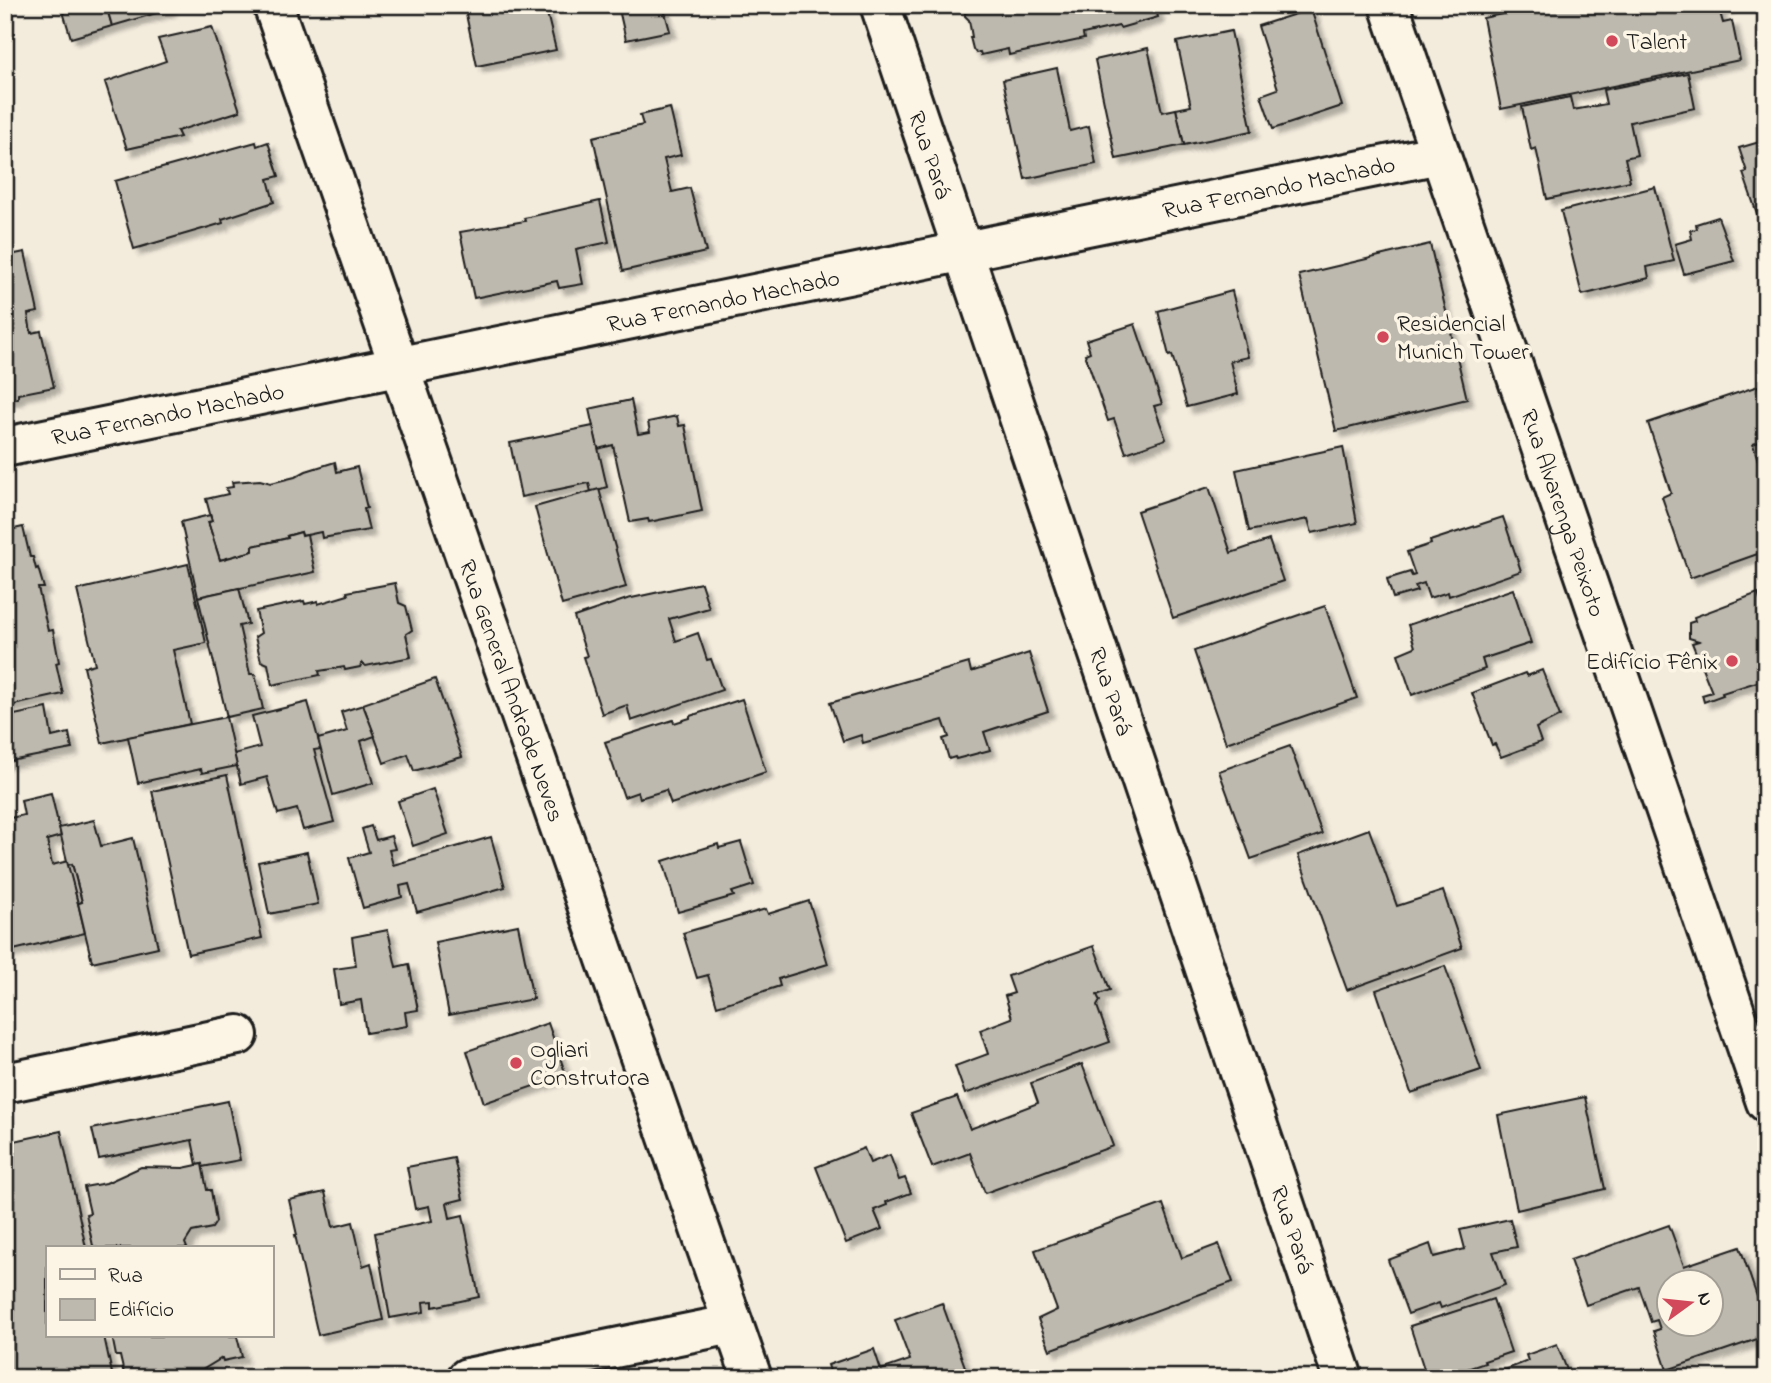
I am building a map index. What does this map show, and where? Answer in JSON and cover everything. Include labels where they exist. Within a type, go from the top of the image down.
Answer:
[{"type":"street","name":"Rua General Andrade Neves","points":[[273,5],[752,1378]]},
{"type":"street","name":"Rua Pará","points":[[880,5],[1343,1378]]},
{"type":"street","name":"Rua Alvarenga Peixoto","points":[[1389,5],[1766,1102]]},
{"type":"street","name":"Rua Fernando Machado","points":[[5,447],[1440,154]]},
{"type":"street","points":[[5,1083],[238,1035]]},
{"type":"street","points":[[467,1378],[733,1324]]},
{"type":"building","points":[[61,5],[106,5],[112,26],[71,38]]},
{"type":"building","points":[[106,5],[169,5],[170,9],[112,26]]},
{"type":"building","points":[[464,5],[545,5],[556,50],[477,66]]},
{"type":"building","points":[[618,5],[659,5],[660,10],[664,9],[670,31],[626,40]]},
{"type":"building","points":[[966,5],[1155,5],[1158,17],[1120,28],[1119,26],[1083,34],[1084,39],[1009,55],[1008,49],[981,55],[973,49],[969,20],[965,16],[968,12]]},
{"type":"building","name":"Talent","points":[[1546,5],[1730,5],[1719,9],[1723,23],[1732,21],[1740,60],[1501,109],[1483,18]]},
{"type":"building","points":[[1311,9],[1342,106],[1273,129],[1261,95],[1278,89],[1258,26]]},
{"type":"building","points":[[212,27],[240,111],[177,131],[180,137],[127,149],[105,82],[166,61],[158,39]]},
{"type":"building","points":[[1231,31],[1252,131],[1184,145],[1176,109],[1191,106],[1177,42]]},
{"type":"building","points":[[1148,48],[1162,112],[1176,109],[1184,145],[1116,159],[1095,60]]},
{"type":"building","points":[[1057,68],[1070,131],[1089,126],[1096,164],[1025,179],[1003,80]]},
{"type":"building","points":[[1688,73],[1695,108],[1630,122],[1637,155],[1625,158],[1630,181],[1547,199],[1536,148],[1531,150],[1522,107],[1570,97],[1573,110],[1606,104],[1603,90]]},
{"type":"building","points":[[670,108],[681,155],[664,159],[672,192],[690,188],[706,252],[623,271],[593,137],[643,125],[640,115]]},
{"type":"building","points":[[1766,140],[1766,240],[1743,173],[1747,172],[1739,148]]},
{"type":"building","points":[[256,142],[257,146],[268,142],[279,176],[268,179],[274,202],[222,219],[223,223],[134,249],[115,181]]},
{"type":"building","points":[[1655,187],[1674,261],[1647,267],[1649,278],[1582,295],[1561,211]]},
{"type":"building","points":[[600,201],[609,242],[576,249],[583,284],[559,288],[557,281],[474,298],[460,232],[525,221],[524,218]]},
{"type":"building","points":[[1718,217],[1734,261],[1684,274],[1675,244],[1692,239],[1690,230],[1697,229],[1696,224]]},
{"type":"building","name":"Residencial Munich Tower","points":[[1430,244],[1467,399],[1336,431],[1299,275]]},
{"type":"building","points":[[25,252],[38,312],[28,314],[31,333],[41,331],[54,387],[18,394],[18,398],[5,400],[5,256]]},
{"type":"building","points":[[1232,291],[1248,357],[1230,361],[1238,394],[1187,407],[1172,355],[1169,356],[1158,311]]},
{"type":"building","points":[[1135,324],[1162,404],[1154,406],[1166,439],[1126,453],[1114,419],[1108,421],[1085,354],[1090,352],[1086,340]]},
{"type":"building","points":[[1758,386],[1766,409],[1766,440],[1753,444],[1761,471],[1766,469],[1766,551],[1690,578],[1662,497],[1671,493],[1648,423]]},
{"type":"building","points":[[631,400],[638,434],[650,432],[648,422],[677,416],[679,426],[685,425],[702,511],[649,522],[648,519],[630,522],[613,445],[598,449],[589,409]]},
{"type":"building","points":[[593,426],[607,487],[591,492],[589,483],[521,497],[510,443]]},
{"type":"building","points":[[1343,447],[1357,523],[1312,533],[1308,519],[1249,531],[1236,470]]},
{"type":"building","points":[[335,462],[337,472],[357,467],[367,508],[364,509],[369,530],[322,538],[321,532],[302,536],[301,532],[287,536],[288,538],[253,546],[253,551],[220,560],[208,522],[212,521],[206,499],[228,494],[226,488],[233,487],[232,482],[260,480],[271,483]]},
{"type":"building","points":[[1209,487],[1231,553],[1269,540],[1283,581],[1173,618],[1137,511]]},
{"type":"building","points":[[599,489],[626,587],[562,605],[535,507]]},
{"type":"building","points":[[210,515],[212,521],[208,522],[220,560],[253,551],[253,546],[288,538],[287,536],[301,532],[302,536],[307,535],[315,572],[198,597],[181,522]]},
{"type":"building","points":[[1503,517],[1521,571],[1449,596],[1448,592],[1429,598],[1424,583],[1415,586],[1417,591],[1393,598],[1387,579],[1410,572],[1412,576],[1415,575],[1407,552],[1431,544],[1430,541]]},
{"type":"building","points":[[23,527],[30,557],[33,557],[36,569],[38,568],[44,588],[38,588],[48,631],[53,630],[59,662],[56,663],[63,694],[5,707],[5,531]]},
{"type":"building","points":[[188,564],[206,643],[173,650],[190,724],[102,743],[84,667],[95,664],[77,590]]},
{"type":"building","points":[[395,583],[399,603],[406,606],[412,630],[406,634],[411,657],[366,666],[362,663],[360,667],[345,670],[344,667],[319,671],[320,675],[272,685],[268,664],[261,661],[255,637],[261,633],[256,611],[304,601],[305,604],[318,601],[318,604],[348,595],[347,592]]},
{"type":"building","points":[[701,583],[709,608],[669,619],[676,641],[698,633],[707,660],[711,659],[722,690],[631,721],[627,705],[602,714],[583,657],[587,656],[574,617],[627,599]]},
{"type":"building","points":[[239,588],[248,624],[239,626],[250,674],[255,674],[263,709],[227,717],[198,597]]},
{"type":"building","points":[[1513,589],[1531,643],[1482,659],[1485,669],[1412,695],[1398,654],[1415,647],[1408,625]]},
{"type":"building","name":"Edifício Fênix","points":[[1758,593],[1760,600],[1766,598],[1766,679],[1722,693],[1723,695],[1704,702],[1702,695],[1712,692],[1692,643],[1699,641],[1689,638],[1689,623],[1695,621],[1694,617]]},
{"type":"building","points":[[1325,606],[1357,698],[1226,743],[1194,651]]},
{"type":"building","points":[[1029,653],[1048,711],[984,732],[990,750],[949,759],[943,739],[949,737],[943,720],[863,743],[861,735],[843,741],[830,703],[969,663],[971,672]]},
{"type":"building","points":[[1542,670],[1560,716],[1536,728],[1541,742],[1501,757],[1495,744],[1492,745],[1472,693],[1525,673],[1527,676]]},
{"type":"building","points":[[435,679],[462,757],[414,771],[408,754],[384,763],[363,704]]},
{"type":"building","points":[[742,699],[766,772],[671,804],[666,790],[640,798],[638,792],[624,797],[605,742],[673,720],[674,723],[690,718]]},
{"type":"building","points":[[308,702],[321,749],[314,750],[334,822],[303,830],[297,809],[278,814],[267,777],[241,784],[234,754],[260,747],[252,716]]},
{"type":"building","points":[[363,705],[375,736],[361,741],[373,783],[333,795],[318,739],[347,731],[341,712]]},
{"type":"building","points":[[47,708],[52,737],[69,733],[72,749],[5,762],[5,717]]},
{"type":"building","points":[[226,717],[237,766],[202,773],[201,769],[138,783],[128,737]]},
{"type":"building","points":[[1290,746],[1322,834],[1251,859],[1219,771]]},
{"type":"building","points":[[227,775],[262,938],[188,954],[152,791]]},
{"type":"building","points":[[433,789],[448,834],[413,846],[398,801]]},
{"type":"building","points":[[51,793],[61,836],[47,840],[52,865],[68,861],[85,933],[5,952],[5,819],[24,815],[21,800]]},
{"type":"building","points":[[94,820],[101,846],[133,838],[158,947],[92,962],[78,903],[82,902],[72,864],[68,865],[59,828]]},
{"type":"building","points":[[371,826],[376,840],[391,836],[395,849],[389,850],[393,865],[491,837],[505,887],[417,912],[409,884],[400,886],[402,897],[363,908],[349,858],[369,852],[362,829]]},
{"type":"building","points":[[1369,829],[1397,906],[1443,891],[1462,948],[1347,990],[1298,855]]},
{"type":"building","points":[[741,842],[754,885],[732,892],[734,896],[678,912],[663,861],[718,844],[719,848]]},
{"type":"building","points":[[307,852],[318,904],[269,914],[258,862]]},
{"type":"building","points":[[72,864],[82,902],[78,903],[68,865]]},
{"type":"building","points":[[809,901],[828,964],[778,979],[780,986],[717,1006],[708,975],[697,978],[683,933],[766,909],[768,914]]},
{"type":"building","points":[[518,925],[533,999],[449,1015],[435,942]]},
{"type":"building","points":[[388,930],[396,967],[409,964],[418,1010],[405,1012],[407,1026],[366,1033],[361,1000],[339,1004],[334,969],[356,966],[352,937]]},
{"type":"building","points":[[1094,946],[1110,990],[1097,995],[1100,1001],[1097,1006],[1110,1042],[965,1094],[955,1066],[988,1054],[980,1030],[1012,1018],[1005,996],[1014,993],[1008,976]]},
{"type":"building","points":[[1445,966],[1481,1070],[1411,1093],[1376,990]]},
{"type":"building","name":"Ogliari Construtora","points":[[548,1023],[566,1075],[484,1103],[467,1051]]},
{"type":"building","points":[[1082,1064],[1113,1146],[985,1193],[970,1153],[932,1167],[911,1113],[957,1097],[970,1129],[1038,1103],[1031,1083]]},
{"type":"building","points":[[1585,1097],[1605,1189],[1517,1210],[1498,1115]]},
{"type":"building","points":[[228,1101],[240,1160],[202,1167],[202,1164],[197,1165],[192,1140],[99,1159],[92,1129]]},
{"type":"building","points":[[61,1131],[86,1246],[46,1246],[46,1338],[104,1338],[113,1378],[7,1378],[5,1143]]},
{"type":"building","points":[[864,1148],[870,1163],[890,1155],[899,1180],[905,1178],[911,1193],[886,1202],[887,1205],[874,1210],[882,1229],[846,1243],[816,1167]]},
{"type":"building","points":[[454,1158],[463,1199],[447,1203],[450,1218],[463,1215],[479,1297],[433,1307],[433,1301],[423,1302],[424,1312],[390,1318],[375,1233],[432,1221],[429,1206],[415,1209],[407,1167]]},
{"type":"building","points":[[202,1164],[207,1190],[211,1190],[216,1222],[212,1228],[192,1232],[185,1243],[186,1246],[93,1246],[84,1187],[106,1183],[141,1167],[183,1168]]},
{"type":"building","points":[[325,1192],[333,1227],[353,1222],[363,1266],[371,1263],[383,1320],[318,1335],[289,1200]]},
{"type":"building","points":[[1163,1204],[1182,1258],[1219,1244],[1233,1282],[1050,1350],[1038,1319],[1057,1310],[1035,1250]]},
{"type":"building","points":[[1510,1219],[1517,1247],[1493,1252],[1505,1285],[1441,1308],[1439,1303],[1408,1314],[1388,1260],[1430,1244],[1434,1257],[1465,1249],[1460,1230]]},
{"type":"building","points":[[1669,1225],[1684,1266],[1740,1247],[1766,1323],[1766,1336],[1667,1370],[1656,1338],[1726,1338],[1726,1268],[1656,1268],[1656,1320],[1651,1322],[1639,1287],[1586,1305],[1570,1260]]},
{"type":"building","points":[[1493,1299],[1511,1352],[1440,1378],[1427,1378],[1410,1326]]},
{"type":"building","points":[[942,1303],[969,1378],[832,1378],[828,1365],[874,1349],[881,1370],[910,1360],[895,1320]]},
{"type":"building","points":[[112,1338],[237,1338],[242,1357],[223,1361],[222,1358],[189,1378],[125,1378],[120,1356],[116,1356]]},
{"type":"building","points":[[1557,1344],[1570,1378],[1484,1378],[1528,1361],[1526,1355]]},
{"type":"place","name":"Talent","points":[[1612,41]]},
{"type":"place","name":"Residencial Munich Tower","points":[[1383,337]]},
{"type":"place","name":"Edifício Fênix","points":[[1732,661]]},
{"type":"place","name":"Ogliari Construtora","points":[[516,1063]]}]
